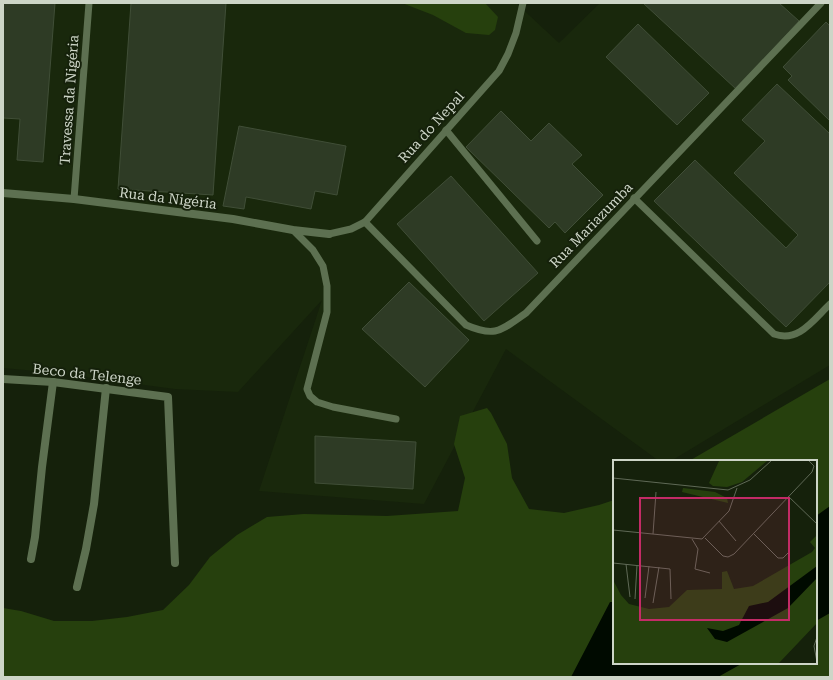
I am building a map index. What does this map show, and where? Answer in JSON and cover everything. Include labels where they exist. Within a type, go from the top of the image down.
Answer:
[{"type":"street","name":"Rua da Nigéria","points":[[3,193],[74,199],[233,219],[293,230],[330,234]]},
{"type":"street","name":"Beco da Telenge","points":[[3,379],[53,382],[168,397],[175,563]]},
{"type":"street","points":[[31,560],[53,382]]},
{"type":"street","points":[[77,587],[94,504],[106,388]]},
{"type":"lane","name":"Travessa da Nigéria","points":[[74,199],[89,3]]},
{"type":"lane","name":"Rua Mariazumba","points":[[365,222],[466,325],[481,331],[493,332],[504,328],[526,313],[821,3]]},
{"type":"lane","name":"Rua do Nepal","points":[[330,234],[351,229],[365,222],[499,71],[516,34],[521,5]]},
{"type":"lane","points":[[446,130],[537,241]]},
{"type":"lane","points":[[634,198],[774,334],[782,337],[791,337],[799,334],[830,304]]},
{"type":"lane","points":[[293,230],[313,250],[320,261],[323,266],[327,286],[327,312],[307,389],[310,396],[317,402],[333,407],[396,419]]},
{"type":"shaded area","points":[[3,3],[516,3],[559,43],[600,3],[830,3],[830,365],[673,460],[658,460],[506,349],[424,504],[259,491],[322,300],[238,392],[175,389],[47,372],[3,368]]},
{"type":"shaded area","points":[[830,506],[830,613],[817,620],[817,515]]},
{"type":"shaded area","points":[[610,602],[613,602],[613,664],[741,664],[718,677],[571,677]]},
{"type":"green space","points":[[402,3],[485,3],[498,17],[495,30],[489,35],[466,33],[433,15]]},
{"type":"green space","points":[[830,379],[830,677],[3,677],[3,608],[21,611],[54,621],[92,621],[127,617],[163,610],[189,585],[210,557],[237,535],[267,517],[304,514],[387,516],[458,511],[465,478],[454,444],[460,416],[487,408],[507,444],[512,478],[529,509],[564,513],[613,500],[613,664],[817,664],[817,460],[691,460]]},
{"type":"building","points":[[3,3],[55,3],[43,162],[17,160],[20,119],[3,118]]},
{"type":"building","points":[[131,3],[226,3],[213,195],[118,189]]},
{"type":"building","points":[[643,3],[779,3],[799,21],[736,89]]},
{"type":"building","points":[[826,22],[830,26],[830,121],[788,80],[792,76],[783,67]]},
{"type":"building","points":[[638,24],[709,93],[677,125],[606,57]]},
{"type":"building","points":[[777,84],[830,134],[830,282],[786,327],[654,201],[695,160],[786,248],[798,235],[734,173],[765,141],[742,120]]},
{"type":"building","points":[[501,111],[531,141],[549,123],[582,155],[572,164],[603,195],[565,233],[555,222],[549,228],[466,147]]},
{"type":"building","points":[[239,126],[346,146],[337,195],[315,191],[311,209],[246,197],[244,209],[223,206]]},
{"type":"building","points":[[451,176],[538,273],[484,321],[397,224]]},
{"type":"building","points":[[409,282],[469,340],[425,387],[362,329]]},
{"type":"building","points":[[315,436],[416,442],[413,489],[315,483]]}]
